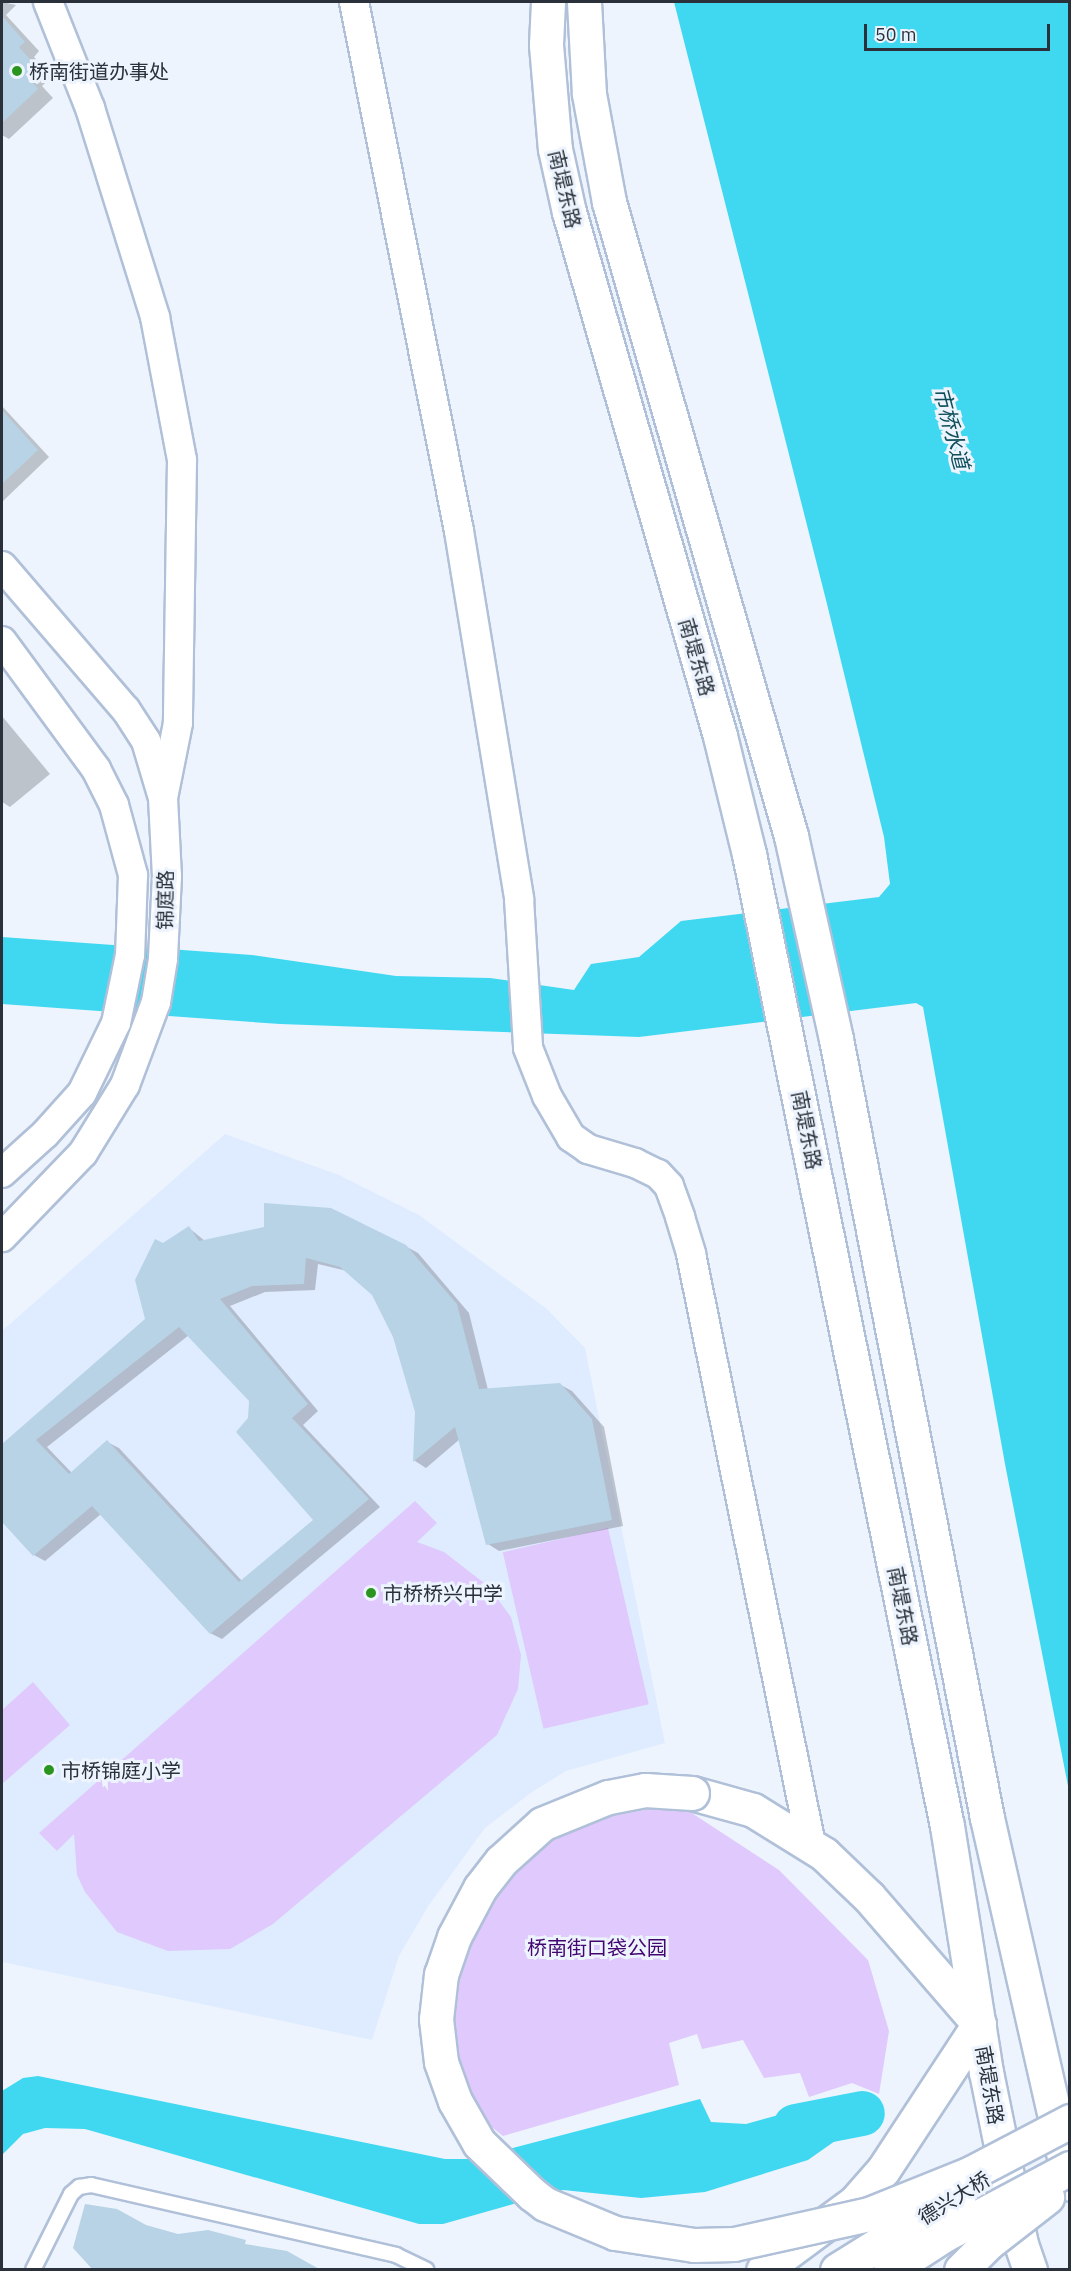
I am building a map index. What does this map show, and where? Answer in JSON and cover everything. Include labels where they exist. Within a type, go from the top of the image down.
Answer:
[{"type":"street","points":[[48,2],[90,108],[155,317],[182,460],[178,723],[163,798]]},
{"type":"street","points":[[354,2],[459,531],[519,899],[528,1048],[546,1096],[571,1137],[588,1149],[658,1174],[669,1186],[691,1254],[811,1845]]},
{"type":"street","name":"南堤东路","points":[[548,2],[546,45],[554,139],[569,212],[720,736],[789,1036],[947,1826],[979,2024],[1021,2244],[1030,2270]]},
{"type":"street","name":"南堤东路","points":[[584,2],[589,94],[609,202],[791,837],[836,1039],[987,1818],[1070,2182]]},
{"type":"street","name":"锦庭路","points":[[2,566],[126,710],[146,741],[163,798],[165,929],[159,981],[147,1030],[125,1085],[83,1153],[2,1237]]},
{"type":"street","name":"锦庭路","points":[[2,641],[77,741],[114,805],[133,875],[128,965],[116,1023],[82,1093],[45,1134],[2,1173]]},
{"type":"street","points":[[763,2270],[855,2202],[883,2170],[979,2024],[869,1897],[811,1845],[753,1810],[692,1793],[645,1791],[608,1797],[542,1824],[501,1861],[480,1888],[454,1937],[441,1974],[436,2019],[441,2062],[470,2130],[495,2162],[545,2204],[615,2233],[694,2246],[734,2244],[870,2214],[971,2173],[1070,2123]]},
{"type":"street","name":"德兴大桥","points":[[837,2270],[1070,2123]]},
{"type":"street","name":"德兴大桥","points":[[891,2270],[944,2235],[1070,2168]]},
{"type":"street","points":[[961,2270],[988,2243],[1070,2182]]},
{"type":"lane","points":[[33,2270],[71,2194],[79,2187],[91,2185],[396,2255],[427,2270]]},
{"type":"shaded area","name":"市桥桥兴中学","points":[[225,1134],[339,1175],[419,1215],[547,1309],[585,1348],[665,1743],[566,1771],[532,1792],[485,1828],[429,1905],[399,1956],[372,2040],[2,1962],[2,1331]]},
{"type":"green space","points":[[415,1501],[437,1523],[417,1542],[444,1552],[488,1586],[511,1617],[521,1655],[518,1689],[497,1735],[273,1924],[230,1949],[168,1951],[117,1932],[85,1892],[77,1875],[74,1834],[57,1851],[39,1833]]},
{"type":"green space","points":[[608,1528],[649,1704],[543,1729],[503,1552]]},
{"type":"green space","points":[[33,1682],[70,1725],[2,1784],[2,1710]]},
{"type":"green space","name":"桥南街口袋公园","points":[[678,1804],[779,1870],[868,1960],[889,2031],[879,2094],[852,2083],[809,2097],[800,2073],[764,2078],[743,2040],[702,2049],[697,2034],[669,2043],[679,2085],[503,2136],[488,2124],[454,2078],[447,1999],[459,1950],[514,1857],[572,1823]]},
{"type":"water","name":"市桥水道","points":[[674,2],[1069,2],[1069,1791],[1005,1464],[923,1007],[916,1003],[639,1037],[280,1024],[2,1004],[2,937],[252,955],[396,976],[490,978],[574,990],[591,964],[639,957],[681,921],[879,897],[890,884],[884,837],[826,600]]},
{"type":"water","points":[[38,2076],[445,2159],[471,2159],[700,2099],[711,2122],[746,2124],[830,2101],[854,2116],[835,2141],[808,2160],[705,2192],[641,2198],[563,2190],[443,2224],[419,2224],[85,2129],[45,2128],[23,2134],[2,2155],[2,2091],[23,2078]]},
{"type":"building","name":"桥南街道办事处","points":[[2,16],[25,42],[19,47],[37,67],[27,76],[38,89],[2,123]]},
{"type":"building","points":[[2,410],[38,450],[2,484]]},
{"type":"building","points":[[264,1203],[331,1208],[406,1245],[457,1304],[479,1389],[560,1383],[592,1419],[612,1520],[486,1545],[455,1427],[413,1462],[415,1412],[393,1337],[372,1295],[340,1267],[306,1258],[304,1284],[252,1286],[220,1299],[308,1404],[292,1418],[369,1499],[210,1634],[92,1506],[33,1556],[2,1522],[2,1444],[145,1319],[135,1280],[155,1239],[163,1243],[189,1226],[199,1241],[264,1227]],"holes":[[[179,1327],[249,1401],[248,1418],[236,1432],[313,1520],[239,1582],[107,1440],[69,1474],[36,1440]]]},
{"type":"building","points":[[85,2204],[117,2209],[146,2225],[178,2234],[208,2230],[246,2240],[245,2244],[287,2251],[321,2270],[93,2270],[73,2248]]},
{"type":"waterway","points":[[795,2126],[862,2113]]},
{"type":"place","name":"桥南街道办事处","points":[[17,71]]},
{"type":"place","name":"市桥桥兴中学","points":[[371,1593]]},
{"type":"place","name":"市桥锦庭小学","points":[[49,1770]]}]
